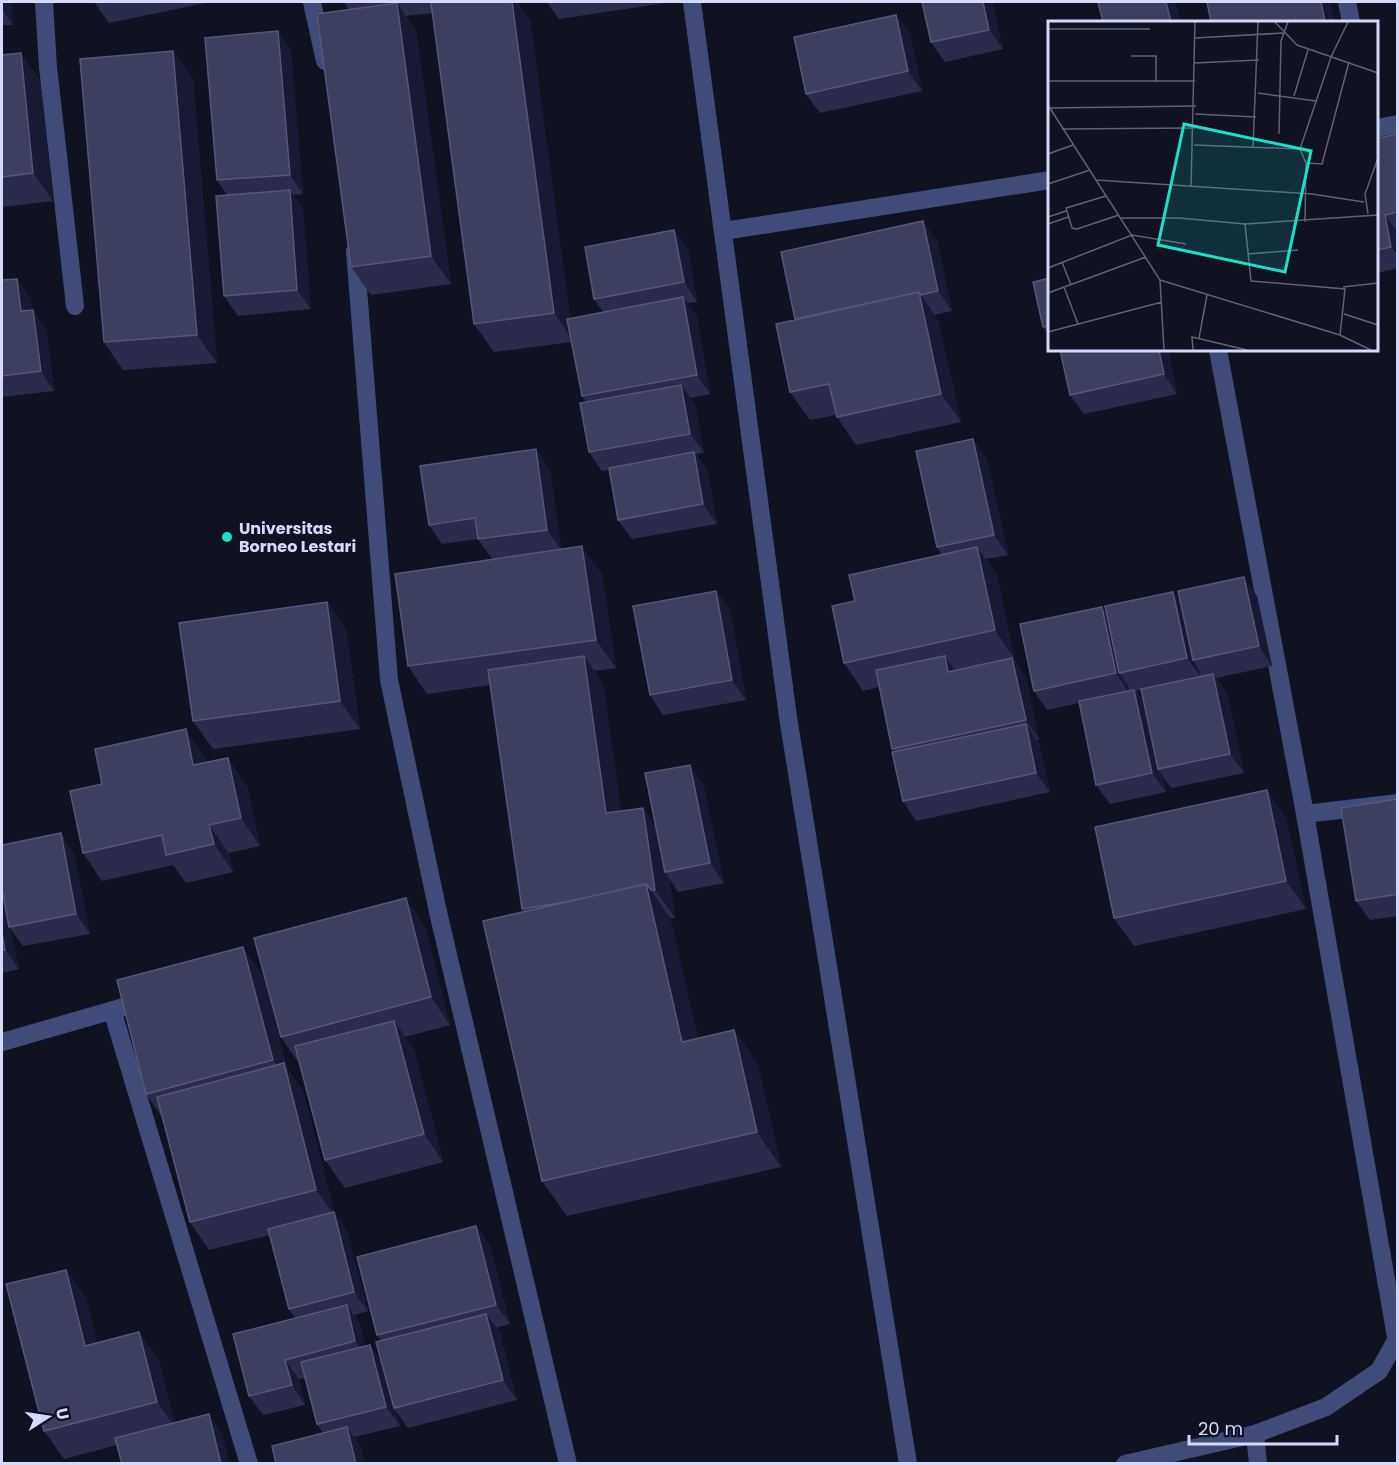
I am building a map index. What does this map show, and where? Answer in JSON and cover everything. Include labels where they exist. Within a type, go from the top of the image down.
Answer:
[{"type":"street","points":[[44,2],[48,67],[75,306]]},
{"type":"street","points":[[312,2],[329,79]]},
{"type":"street","points":[[692,2],[788,717],[908,1464]]},
{"type":"street","points":[[1347,2],[1351,21]]},
{"type":"street","points":[[1378,128],[1398,124]]},
{"type":"street","points":[[724,231],[1048,180]]},
{"type":"street","points":[[354,239],[389,680],[438,912],[568,1464]]},
{"type":"street","points":[[1125,1464],[1255,1434],[1326,1407],[1379,1371],[1397,1337],[1305,814],[1218,351]]},
{"type":"street","points":[[1305,814],[1398,803]]},
{"type":"street","points":[[416,919],[438,912]]},
{"type":"street","points":[[2,1042],[146,1000]]},
{"type":"street","points":[[112,1010],[249,1464]]},
{"type":"street","points":[[1255,1434],[1258,1464]]},
{"type":"building","points":[[512,2],[554,313],[474,324],[431,3]]},
{"type":"building","points":[[922,2],[983,2],[989,30],[931,42]]},
{"type":"building","points":[[1098,2],[1166,2],[1171,21],[1103,21]]},
{"type":"building","points":[[1207,2],[1321,2],[1325,21],[1211,21]]},
{"type":"building","points":[[397,3],[431,256],[351,267],[317,14]]},
{"type":"building","points":[[896,15],[908,71],[806,94],[794,37]]},
{"type":"building","points":[[278,31],[290,175],[217,180],[205,38]]},
{"type":"building","points":[[173,51],[197,335],[104,342],[80,59]]},
{"type":"building","points":[[21,53],[33,173],[2,177],[2,55]]},
{"type":"building","points":[[1398,134],[1398,212],[1385,215],[1391,247],[1378,250],[1378,138]]},
{"type":"building","points":[[290,190],[297,290],[224,296],[216,196]]},
{"type":"building","points":[[923,221],[938,291],[921,295],[919,292],[795,319],[781,252]]},
{"type":"building","points":[[674,230],[684,282],[594,299],[585,247]]},
{"type":"building","points":[[1048,278],[1048,326],[1043,327],[1033,282]]},
{"type":"building","points":[[17,279],[21,311],[33,310],[41,371],[2,376],[2,280]]},
{"type":"building","points":[[919,292],[941,394],[837,417],[829,384],[790,392],[776,324]]},
{"type":"building","points":[[683,297],[697,375],[582,396],[567,319]]},
{"type":"building","points":[[1060,351],[1159,351],[1164,374],[1070,395]]},
{"type":"building","points":[[681,385],[690,434],[589,452],[580,403]]},
{"type":"building","points":[[973,439],[994,535],[937,547],[916,451]]},
{"type":"building","points":[[536,449],[547,530],[478,539],[475,518],[429,525],[420,466]]},
{"type":"building","points":[[694,452],[703,504],[618,520],[609,468]]},
{"type":"building","points":[[582,546],[596,640],[408,666],[395,574]]},
{"type":"building","points":[[977,547],[995,630],[844,663],[832,606],[855,601],[849,575]]},
{"type":"building","points":[[1244,577],[1259,646],[1193,660],[1178,591]]},
{"type":"building","points":[[716,591],[732,680],[650,695],[633,606]]},
{"type":"building","points":[[1173,592],[1187,658],[1119,673],[1105,606]]},
{"type":"building","points":[[327,602],[340,701],[193,721],[179,623]]},
{"type":"building","points":[[1102,607],[1116,673],[1034,691],[1020,624]]},
{"type":"building","points":[[584,656],[606,813],[643,808],[655,890],[651,890],[646,884],[566,902],[522,909],[488,670]]},
{"type":"building","points":[[945,656],[948,672],[1012,658],[1026,720],[892,749],[876,670]]},
{"type":"building","points":[[1213,674],[1230,754],[1158,769],[1141,689]]},
{"type":"building","points":[[1134,690],[1152,773],[1096,785],[1079,701]]},
{"type":"building","points":[[1026,724],[1036,773],[903,801],[892,752]]},
{"type":"building","points":[[186,729],[193,765],[228,758],[241,818],[209,825],[214,844],[166,855],[162,835],[83,853],[70,791],[102,784],[95,749]]},
{"type":"building","points":[[690,765],[710,863],[665,872],[645,773]]},
{"type":"building","points":[[1267,790],[1286,881],[1114,918],[1095,827]]},
{"type":"building","points":[[1398,799],[1398,894],[1356,901],[1341,808]]},
{"type":"building","points":[[61,833],[76,914],[9,927],[2,889],[2,845]]},
{"type":"building","points":[[646,884],[682,1042],[734,1030],[757,1132],[542,1181],[483,921]]},
{"type":"building","points":[[406,898],[431,997],[281,1037],[254,938]]},
{"type":"building","points":[[2,933],[5,950],[2,950]]},
{"type":"building","points":[[243,947],[273,1060],[146,1094],[117,980]]},
{"type":"building","points":[[394,1021],[424,1134],[325,1160],[295,1046]]},
{"type":"building","points":[[284,1063],[316,1190],[190,1222],[157,1097]]},
{"type":"building","points":[[334,1212],[354,1292],[289,1309],[268,1229]]},
{"type":"building","points":[[476,1226],[496,1305],[377,1335],[357,1257]]},
{"type":"building","points":[[66,1270],[85,1346],[139,1332],[157,1402],[44,1431],[6,1284]]},
{"type":"building","points":[[347,1305],[355,1341],[285,1360],[292,1385],[249,1396],[233,1334]]},
{"type":"building","points":[[486,1314],[503,1380],[394,1408],[376,1342]]},
{"type":"building","points":[[370,1345],[386,1407],[317,1424],[301,1362]]},
{"type":"building","points":[[209,1414],[221,1464],[122,1464],[115,1438]]},
{"type":"building","points":[[347,1427],[356,1464],[276,1464],[272,1446]]},
{"type":"place","name":"Universitas Borneo Lestari","points":[[227,537]]}]
